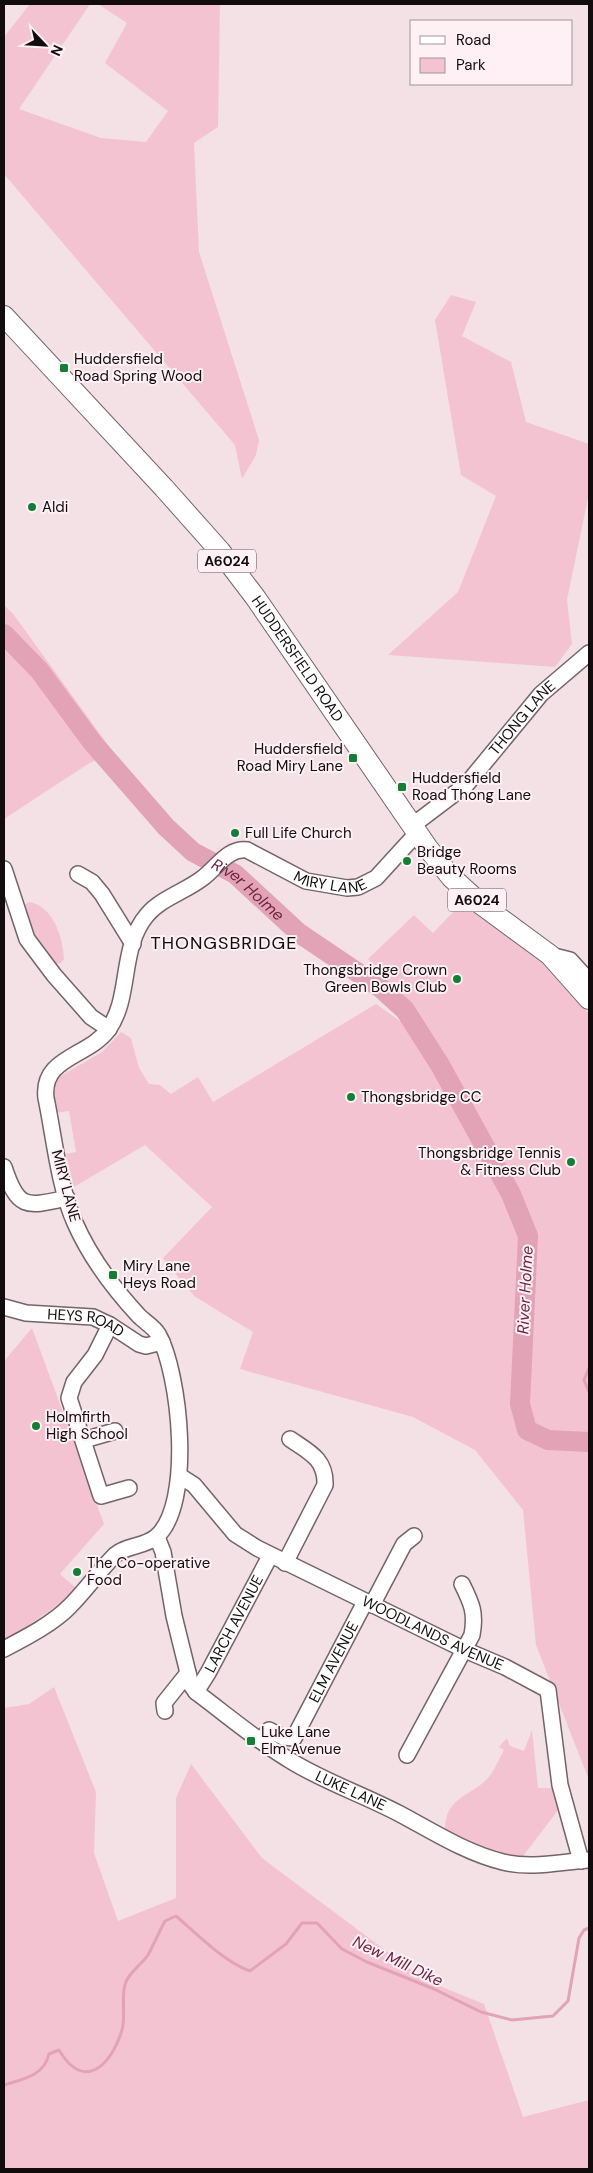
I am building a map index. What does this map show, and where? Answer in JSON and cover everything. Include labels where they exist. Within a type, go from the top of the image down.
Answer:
[{"type":"main road","name":"HUDDERSFIELD ROAD","points":[[4,316],[220,551],[415,829],[451,877],[482,905],[550,955]]},
{"type":"main road","name":"A6024","points":[[550,955],[589,999]]},
{"type":"street","name":"THONG LANE","points":[[415,829],[466,785],[541,694],[589,653]]},
{"type":"street","name":"MIRY LANE","points":[[152,1539],[170,1514],[180,1476],[175,1390],[168,1354],[156,1331],[140,1316],[91,1253],[74,1222],[67,1198],[46,1098],[45,1088],[47,1080],[52,1070],[98,1040],[109,1029],[118,1012],[132,944],[141,923],[148,914],[210,872],[230,852],[238,849],[247,850],[261,856],[291,875],[306,881],[347,888],[358,887],[376,878],[392,864],[415,829]]},
{"type":"street","points":[[4,869],[27,939],[54,975],[91,1017],[109,1029]]},
{"type":"street","points":[[78,874],[92,882],[102,894],[132,944]]},
{"type":"street","points":[[550,955],[570,960],[589,981]]},
{"type":"street","points":[[4,1167],[10,1185],[17,1197],[24,1203],[38,1204],[67,1198]]},
{"type":"street","name":"HEYS ROAD","points":[[4,1308],[26,1313],[87,1315],[110,1325],[139,1344],[146,1346],[162,1342]]},
{"type":"street","points":[[110,1325],[95,1355],[70,1390],[69,1398],[102,1496],[129,1488]]},
{"type":"street","points":[[84,1440],[115,1431]]},
{"type":"street","points":[[285,1563],[325,1485],[325,1471],[318,1459],[290,1439]]},
{"type":"street","name":"WOODLANDS AVENUE","points":[[180,1476],[194,1485],[235,1534],[270,1556],[465,1650],[505,1667],[548,1690],[560,1785],[585,1860]]},
{"type":"street","points":[[368,1603],[404,1544],[414,1536]]},
{"type":"street","points":[[4,1649],[68,1608],[119,1552],[152,1539],[163,1552],[174,1616],[188,1673],[196,1692]]},
{"type":"street","name":"LARCH AVENUE","points":[[196,1692],[270,1556]]},
{"type":"street","points":[[406,1755],[472,1635],[475,1621],[473,1606],[461,1583]]},
{"type":"street","name":"ELM AVENUE","points":[[261,1741],[269,1730],[283,1737],[294,1738],[368,1603]]},
{"type":"street","points":[[165,1712],[164,1703],[188,1673]]},
{"type":"street","name":"LUKE LANE","points":[[196,1692],[261,1741],[316,1775],[376,1802],[469,1850],[492,1859],[529,1866],[554,1865],[585,1860]]},
{"type":"green space","points":[[30,4],[90,4],[19,109],[101,138],[146,142],[168,111],[105,63],[127,23],[98,4],[220,4],[218,127],[194,143],[199,252],[259,440],[256,455],[242,479],[235,445],[4,174],[4,37]]},
{"type":"green space","points":[[451,295],[476,302],[462,336],[511,362],[526,422],[589,444],[589,493],[567,600],[572,644],[555,667],[388,655],[458,592],[496,496],[461,475],[435,320]]},
{"type":"green space","points":[[4,605],[14,615],[113,752],[88,764],[4,819]]},
{"type":"green space","points":[[464,901],[516,939],[541,961],[589,1014],[589,1780],[536,1645],[523,1510],[475,1450],[413,1417],[240,1369],[253,1332],[194,1296],[163,1258],[212,1207],[145,1145],[74,1187],[66,1154],[76,1152],[69,1111],[56,1113],[54,1103],[54,1085],[59,1077],[102,1052],[121,1032],[131,1038],[139,1068],[149,1084],[160,1085],[171,1094],[198,1077],[213,1102],[376,1004],[407,1026],[437,1072],[507,1198],[512,1215],[522,1236],[520,1214],[522,1217],[516,1193],[414,1012],[368,959],[414,915],[433,933]]},
{"type":"green space","points":[[29,902],[44,910],[55,924],[63,950],[64,959],[61,963],[56,964],[53,962],[34,941],[22,906]]},
{"type":"green space","name":"Holmfirth High School","points":[[32,1328],[104,1524],[60,1574],[78,1590],[4,1641],[4,1361]]},
{"type":"green space","points":[[54,1687],[96,1792],[94,1853],[118,1921],[176,1898],[176,1798],[191,1764],[262,1858],[425,1980],[484,2004],[523,2117],[589,2100],[589,2169],[4,2169],[4,1708],[29,1704]]},
{"type":"green space","points":[[532,1730],[538,1788],[554,1788],[559,1809],[520,1860],[480,1849],[451,1834],[445,1828],[450,1808],[463,1796],[478,1787],[491,1774],[504,1750],[499,1747],[507,1738],[510,1746],[524,1751]]},
{"type":"waterway","name":"River Holme","points":[[4,634],[39,670],[92,742],[166,827],[193,852],[235,874],[299,933],[382,989],[405,1010],[440,1065],[511,1194],[528,1236],[520,1404],[527,1430],[548,1440],[589,1442]]},
{"type":"waterway","points":[[589,1368],[584,1380],[589,1392]]},
{"type":"waterway","name":"New Mill Dike","points":[[4,2085],[32,2076],[43,2067],[49,2054],[59,2050],[68,2063],[78,2070],[87,2072],[96,2069],[104,2063],[111,2054],[122,2030],[124,2019],[123,1996],[126,1981],[148,1955],[165,1921],[176,1916],[230,1961],[250,1971],[286,1944],[302,1923],[317,1923],[342,1949],[367,1962],[434,1989],[481,2012],[512,2020],[553,2016],[568,2001],[579,1938],[584,1930],[589,1928]]},
{"type":"place","name":"Huddersfield Road Spring Wood","points":[[64,368]]},
{"type":"place","name":"Aldi","points":[[32,507]]},
{"type":"place","name":"Huddersfield Road Miry Lane","points":[[353,758]]},
{"type":"place","name":"Huddersfield Road Thong Lane","points":[[402,787]]},
{"type":"place","name":"Full Life Church","points":[[235,833]]},
{"type":"place","name":"Bridge Beauty Rooms","points":[[407,861]]},
{"type":"place","name":"Thongsbridge Crown Green Bowls Club","points":[[457,979]]},
{"type":"place","name":"Thongsbridge CC","points":[[351,1097]]},
{"type":"place","name":"Thongsbridge Tennis & Fitness Club","points":[[571,1162]]},
{"type":"place","name":"Miry Lane Heys Road","points":[[113,1275]]},
{"type":"place","name":"Holmfirth High School","points":[[36,1426]]},
{"type":"place","name":"The Co-operative Food","points":[[77,1572]]},
{"type":"place","name":"Luke Lane Elm Avenue","points":[[251,1741]]},
{"type":"district","name":"THONGSBRIDGE","points":[[224,943]]}]
